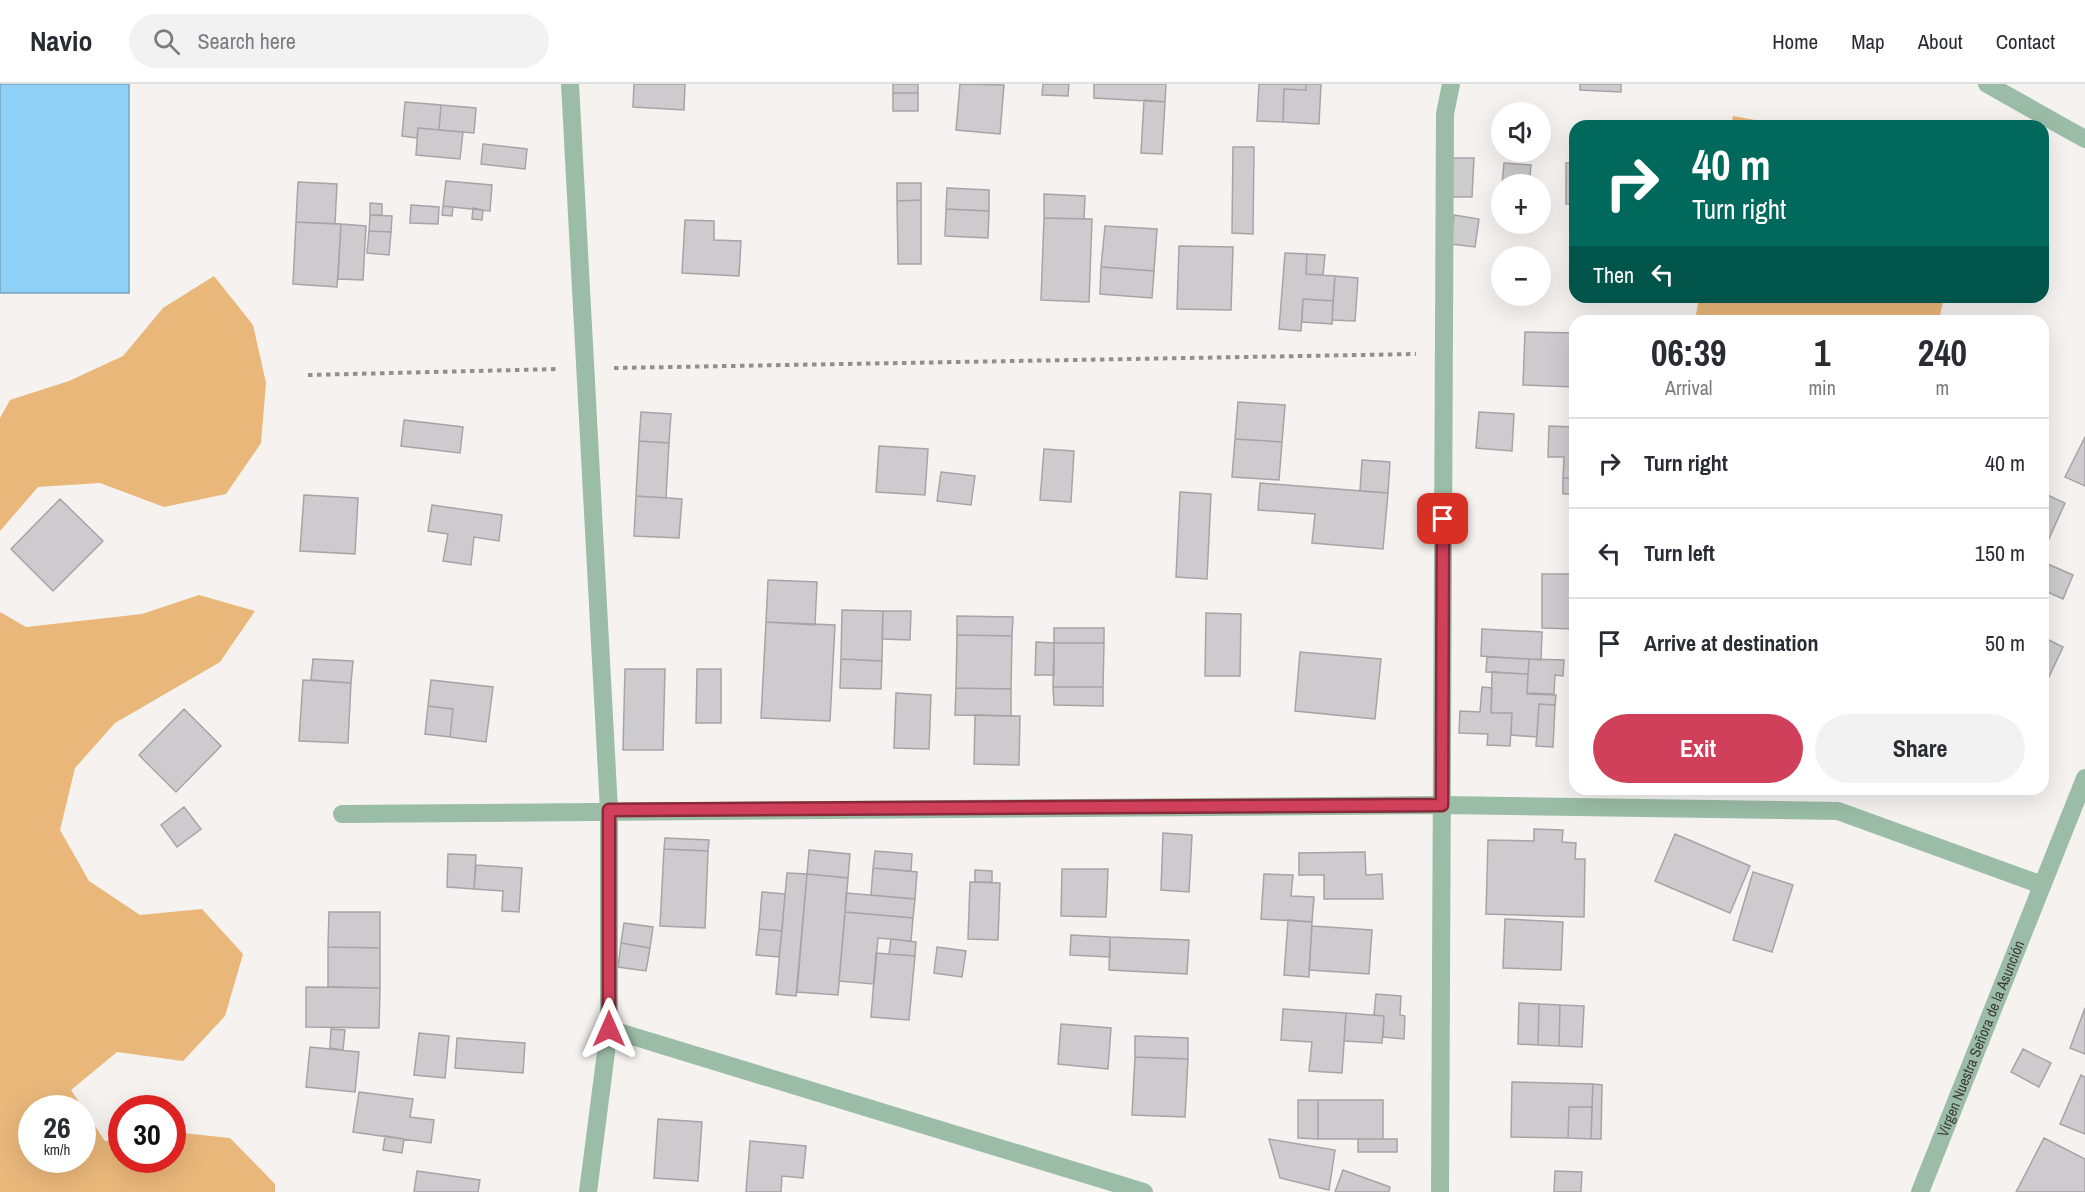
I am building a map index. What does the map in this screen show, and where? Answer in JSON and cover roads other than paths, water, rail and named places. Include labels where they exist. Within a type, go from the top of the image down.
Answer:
[{"type":"street","points":[[570,84],[609,810],[609,1029],[588,1192]]},
{"type":"street","points":[[1440,1192],[1445,114],[1451,84]]},
{"type":"street","points":[[1987,84],[2085,139]]},
{"type":"street","name":"Virgen Nuestra Señora de la Asunción","points":[[1920,1192],[2085,778]]},
{"type":"street","points":[[342,814],[609,810],[1442,805],[1838,811],[2042,885]]},
{"type":"street","points":[[609,1029],[1144,1192]]},
{"type":"water","points":[[0,84],[129,84],[129,293],[0,293]]}]
